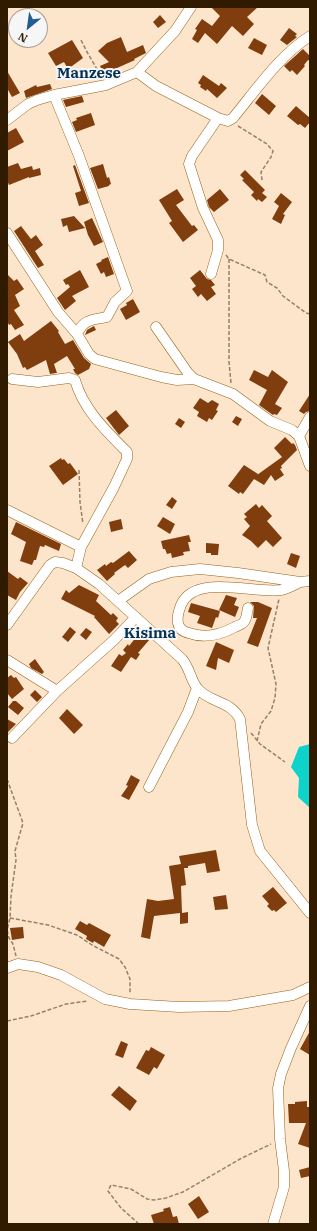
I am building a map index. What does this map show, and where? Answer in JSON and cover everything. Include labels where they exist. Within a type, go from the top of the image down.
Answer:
[{"type":"street","points":[[7,120],[28,104],[54,95],[106,85],[136,72],[175,31],[191,7]]},
{"type":"street","points":[[136,72],[156,86],[223,119],[233,118],[277,64],[310,36]]},
{"type":"street","points":[[54,95],[79,156],[127,291],[115,302],[107,317],[87,321],[80,327],[77,334]]},
{"type":"street","points":[[211,274],[218,250],[218,240],[203,208],[189,164],[192,156],[223,119]]},
{"type":"street","points":[[7,233],[58,312],[77,334],[89,354],[95,359],[161,377],[177,380],[194,378]]},
{"type":"street","points":[[156,327],[188,373],[194,378],[233,394],[270,421],[292,430],[298,436],[310,466]]},
{"type":"street","points":[[12,379],[38,382],[69,378],[75,380],[78,392],[99,424],[127,452],[127,459],[114,487],[81,547],[76,568]]},
{"type":"street","points":[[298,436],[310,417]]},
{"type":"street","points":[[7,510],[81,547]]},
{"type":"street","points":[[7,625],[50,565],[55,562],[63,563],[76,568],[99,584],[182,659],[187,664],[197,688],[204,694],[227,704],[237,713],[240,719],[252,825],[260,851],[310,913]]},
{"type":"street","points":[[118,601],[149,578],[171,572],[200,569],[305,582]]},
{"type":"street","points":[[248,608],[246,620],[243,623],[227,631],[214,635],[201,637],[189,634],[182,631],[178,624],[179,609],[183,601],[188,594],[198,590],[216,587],[281,590],[305,582]]},
{"type":"street","points":[[12,738],[57,691],[114,640],[136,617]]},
{"type":"street","points":[[7,660],[57,691]]},
{"type":"street","points":[[149,787],[188,712],[197,688]]},
{"type":"street","points":[[7,968],[18,964],[38,967],[61,975],[105,998],[130,1004],[179,1007],[229,1006],[292,995],[310,987]]},
{"type":"street","points":[[274,1224],[284,1187],[278,1088],[281,1074],[291,1048],[310,1006]]},
{"type":"path","points":[[81,40],[106,85]]},
{"type":"path","points":[[223,119],[268,144],[273,151],[271,158],[261,172],[262,180]]},
{"type":"path","points":[[218,250],[227,255],[229,259],[265,275],[267,282],[277,288],[283,296],[306,313],[310,314]]},
{"type":"path","points":[[229,259],[229,362],[233,394]]},
{"type":"path","points":[[79,470],[80,502],[83,526]]},
{"type":"path","points":[[257,741],[261,724],[271,711],[275,698],[276,684],[268,648],[281,590]]},
{"type":"path","points":[[240,719],[257,741],[285,762]]},
{"type":"path","points":[[7,779],[23,823],[15,851],[16,860],[11,896],[10,918],[7,930],[9,938],[13,944],[18,964]]},
{"type":"path","points":[[10,918],[48,925],[77,935],[92,945],[119,959],[126,967],[130,979],[130,1004]]},
{"type":"path","points":[[7,1021],[31,1016],[66,1004],[89,1001]]},
{"type":"path","points":[[139,1224],[121,1208],[108,1192],[111,1185],[132,1189],[147,1198],[154,1200],[166,1198],[183,1192],[240,1159],[280,1139]]},
{"type":"water","points":[[310,744],[310,808],[298,797],[299,778],[291,767],[299,747]]},
{"type":"building","points":[[211,7],[258,7],[247,17],[254,24],[243,36],[232,26],[217,44],[205,33],[198,43],[192,39],[197,30],[195,29],[202,19],[212,26],[220,16]]},
{"type":"building","points":[[160,15],[166,22],[158,28],[153,22]]},
{"type":"building","points":[[289,28],[297,34],[295,36],[297,37],[287,45],[280,40]]},
{"type":"building","points":[[121,37],[127,52],[143,45],[146,53],[117,68],[119,72],[106,78],[100,66],[109,62],[98,51],[107,43]]},
{"type":"building","points":[[254,38],[267,45],[262,55],[248,48]]},
{"type":"building","points":[[72,40],[83,58],[68,69],[64,62],[56,66],[48,53]]},
{"type":"building","points":[[303,49],[310,56],[310,61],[308,60],[297,75],[292,70],[290,72],[284,66]]},
{"type":"building","points":[[7,71],[20,93],[12,97],[7,88]]},
{"type":"building","points":[[203,75],[219,86],[221,83],[227,88],[217,98],[207,89],[206,91],[200,87],[201,85],[198,83]]},
{"type":"building","points":[[50,84],[52,89],[26,98],[24,91],[36,85],[37,87]]},
{"type":"building","points":[[262,94],[276,106],[269,115],[255,103]]},
{"type":"building","points":[[82,96],[84,102],[66,107],[63,100]]},
{"type":"building","points":[[296,106],[310,118],[310,122],[305,128],[300,124],[298,125],[287,116]]},
{"type":"building","points":[[91,113],[95,125],[76,132],[72,122],[77,120],[76,118]]},
{"type":"building","points":[[16,128],[24,142],[7,151],[7,133]]},
{"type":"building","points":[[18,163],[21,169],[32,166],[33,170],[40,168],[41,175],[29,177],[9,185],[7,180],[7,167]]},
{"type":"building","points":[[103,164],[107,178],[109,177],[111,184],[98,189],[90,168]]},
{"type":"building","points":[[75,165],[89,203],[79,206],[75,193],[81,191],[73,166]]},
{"type":"building","points":[[245,170],[265,190],[262,193],[267,197],[262,202],[258,199],[257,201],[251,195],[254,192],[242,180],[244,179],[240,175]]},
{"type":"building","points":[[177,189],[184,200],[176,205],[192,226],[194,225],[198,230],[183,242],[169,223],[172,221],[159,200]]},
{"type":"building","points":[[220,189],[229,200],[214,212],[209,207],[207,200]]},
{"type":"building","points":[[281,193],[292,202],[283,214],[285,215],[281,224],[272,219],[279,206],[274,202]]},
{"type":"building","points":[[74,216],[85,228],[69,232],[67,225],[63,227],[61,219]]},
{"type":"building","points":[[92,218],[103,242],[94,246],[88,235],[84,222]]},
{"type":"building","points":[[21,226],[31,239],[36,235],[43,245],[35,251],[44,265],[38,268],[14,231]]},
{"type":"building","points":[[108,257],[114,274],[106,277],[104,272],[101,274],[96,264]]},
{"type":"building","points":[[80,270],[89,287],[72,296],[76,301],[65,310],[57,298],[70,287],[68,284],[66,285],[63,280]]},
{"type":"building","points":[[200,270],[207,279],[211,280],[215,285],[211,287],[216,294],[207,301],[201,294],[198,297],[192,289],[196,286],[190,278]]},
{"type":"building","points":[[7,274],[14,281],[17,279],[24,289],[15,295],[20,306],[14,310],[24,325],[15,330],[7,321]]},
{"type":"building","points":[[133,299],[140,312],[126,320],[120,309]]},
{"type":"building","points":[[51,321],[59,331],[58,332],[65,344],[73,340],[84,358],[91,364],[89,369],[78,375],[75,373],[73,369],[75,369],[67,356],[54,364],[57,373],[50,374],[46,360],[27,370],[25,367],[23,368],[17,354],[8,342],[20,334],[24,341]]},
{"type":"building","points":[[94,326],[96,330],[85,335],[87,330]]},
{"type":"building","points":[[254,370],[268,377],[272,370],[288,382],[275,404],[282,408],[277,415],[273,415],[259,405],[267,390],[249,380]]},
{"type":"building","points":[[310,394],[310,411],[304,414],[299,411]]},
{"type":"building","points":[[200,398],[208,403],[212,400],[219,404],[216,410],[218,411],[212,420],[209,418],[207,422],[197,416],[199,412],[193,408]]},
{"type":"building","points":[[116,410],[129,426],[119,435],[106,418]]},
{"type":"building","points":[[236,416],[242,419],[238,426],[232,422]]},
{"type":"building","points":[[179,418],[185,422],[181,428],[175,424]]},
{"type":"building","points":[[285,437],[295,445],[297,450],[281,466],[282,468],[280,469],[284,475],[275,481],[271,475],[264,485],[254,479],[243,494],[240,492],[239,494],[228,486],[244,465],[258,474],[257,475],[282,457],[274,448]]},
{"type":"building","points":[[61,458],[68,464],[70,463],[78,474],[63,485],[49,466]]},
{"type":"building","points":[[172,497],[177,501],[172,509],[166,505]]},
{"type":"building","points":[[256,504],[259,508],[262,505],[272,516],[267,521],[282,538],[273,547],[266,540],[258,548],[242,535],[250,526],[244,519],[247,517],[244,514]]},
{"type":"building","points":[[163,517],[175,524],[170,534],[157,526]]},
{"type":"building","points":[[121,519],[123,529],[111,532],[109,522]]},
{"type":"building","points":[[16,522],[61,544],[59,551],[45,545],[44,547],[40,546],[36,560],[34,560],[32,565],[20,561],[26,542],[11,534]]},
{"type":"building","points":[[189,535],[191,542],[188,542],[190,551],[183,552],[184,555],[172,558],[171,553],[167,554],[165,549],[163,549],[161,541]]},
{"type":"building","points":[[206,543],[219,544],[218,555],[206,553]]},
{"type":"building","points":[[129,551],[137,560],[128,568],[125,565],[114,573],[115,574],[107,581],[97,570],[105,564],[106,566],[111,562],[113,563]]},
{"type":"building","points":[[291,553],[300,556],[296,568],[287,564]]},
{"type":"building","points":[[7,571],[18,579],[20,577],[28,583],[20,592],[16,600],[7,595]]},
{"type":"building","points":[[79,585],[99,595],[96,601],[111,615],[113,613],[118,618],[116,621],[119,624],[109,634],[94,617],[95,616],[61,599],[66,590],[69,593]]},
{"type":"building","points":[[226,595],[237,598],[234,605],[239,607],[235,617],[219,610]]},
{"type":"building","points":[[250,602],[258,602],[272,608],[258,647],[247,643],[257,618],[253,618],[254,606]]},
{"type":"building","points":[[191,603],[220,611],[212,628],[197,623],[200,616],[188,612]]},
{"type":"building","points":[[70,627],[76,632],[68,642],[62,637]]},
{"type":"building","points":[[86,628],[92,632],[86,640],[80,635]]},
{"type":"building","points":[[141,631],[150,639],[138,653],[140,654],[136,660],[131,657],[121,672],[111,666],[119,654],[122,656],[126,653],[123,650],[128,644],[129,646]]},
{"type":"building","points":[[216,642],[234,650],[229,663],[218,658],[216,670],[206,666]]},
{"type":"building","points":[[35,659],[44,672],[42,674],[31,668],[29,664]]},
{"type":"building","points":[[11,675],[14,678],[16,677],[24,689],[12,699],[7,693],[7,678]]},
{"type":"building","points":[[35,690],[42,697],[37,702],[30,695]]},
{"type":"building","points":[[13,701],[16,701],[24,708],[18,715],[8,707]]},
{"type":"building","points":[[67,709],[83,725],[74,734],[59,718]]},
{"type":"building","points":[[7,719],[16,724],[8,732],[7,732]]},
{"type":"building","points":[[131,775],[140,780],[129,800],[121,796],[128,786],[126,785]]},
{"type":"building","points":[[216,850],[220,871],[207,873],[205,863],[184,868],[186,885],[181,886],[182,913],[188,912],[188,923],[180,924],[180,913],[154,916],[150,939],[141,937],[147,899],[158,901],[174,899],[169,866],[181,864],[179,856]]},
{"type":"building","points":[[273,887],[287,903],[276,912],[274,910],[272,911],[267,906],[269,904],[262,896]]},
{"type":"building","points":[[226,895],[228,909],[215,910],[213,897]]},
{"type":"building","points":[[80,921],[87,925],[89,923],[111,935],[104,947],[94,941],[93,943],[86,939],[87,936],[75,929]]},
{"type":"building","points":[[23,927],[24,938],[12,940],[10,928]]},
{"type":"building","points":[[310,1031],[310,1055],[300,1049]]},
{"type":"building","points":[[121,1041],[128,1044],[123,1058],[115,1055]]},
{"type":"building","points":[[151,1047],[165,1055],[157,1069],[154,1067],[149,1075],[136,1068],[146,1050],[149,1051]]},
{"type":"building","points":[[119,1086],[137,1101],[130,1111],[111,1095]]},
{"type":"building","points":[[307,1101],[307,1107],[310,1107],[310,1148],[298,1144],[306,1123],[289,1123],[288,1104]]},
{"type":"building","points":[[310,1167],[310,1176],[301,1178],[299,1170]]},
{"type":"building","points":[[199,1196],[209,1212],[198,1219],[188,1204]]},
{"type":"building","points":[[170,1207],[173,1217],[177,1216],[179,1224],[154,1224],[151,1215],[164,1211],[163,1209]]},
{"type":"district","name":"Manzese","points":[[89,74]]},
{"type":"district","name":"Kisima","points":[[150,634]]}]
